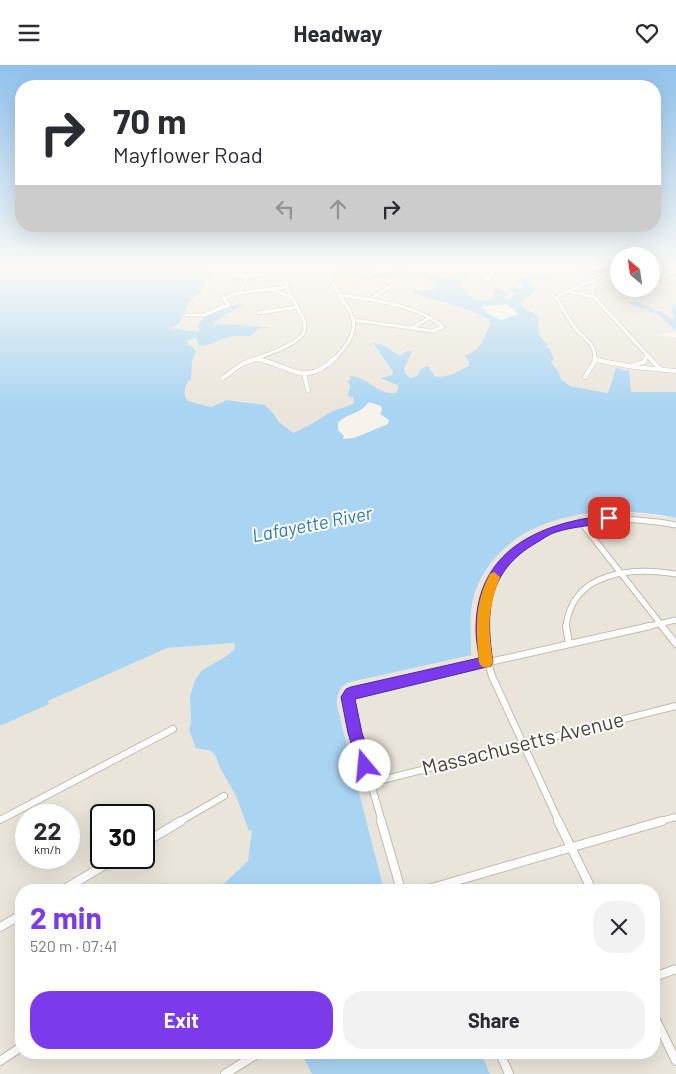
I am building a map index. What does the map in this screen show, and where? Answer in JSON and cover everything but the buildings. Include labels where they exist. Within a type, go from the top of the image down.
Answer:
[{"type":"street","points":[[223,378],[243,364],[274,354],[293,344],[304,332],[305,321],[302,314]]},
{"type":"street","points":[[257,359],[276,363],[304,374],[322,366],[342,351],[352,337],[354,320],[352,314]]},
{"type":"street","points":[[354,320],[432,331],[442,328],[441,324],[418,314]]},
{"type":"street","points":[[566,314],[576,329],[589,340],[595,352],[596,360],[584,377]]},
{"type":"street","points":[[610,314],[661,370]]},
{"type":"street","points":[[186,315],[204,315]]},
{"type":"street","points":[[196,320],[204,315]]},
{"type":"street","points":[[412,328],[429,318]]},
{"type":"street","points":[[595,352],[612,363]]},
{"type":"street","points":[[274,354],[273,358],[276,363]]},
{"type":"street","points":[[626,365],[644,362],[647,355]]},
{"type":"street","points":[[596,360],[676,371]]},
{"type":"street","points":[[304,374],[308,390]]},
{"type":"street","points":[[589,884],[522,745],[486,662],[482,625],[487,597],[496,573],[510,555],[530,540],[550,530],[580,521],[624,518],[676,525]]},
{"type":"street","points":[[580,521],[676,644]]},
{"type":"street","points":[[569,644],[566,627],[569,613],[575,601],[590,585],[604,577],[620,573],[651,570],[676,574]]},
{"type":"street","points":[[399,884],[355,733],[348,697],[355,692],[676,620]]},
{"type":"street","name":"Massachusetts Avenue","points":[[370,783],[676,706]]},
{"type":"street","points":[[0,821],[173,729]]},
{"type":"street","points":[[155,837],[224,796]]},
{"type":"street","points":[[445,884],[676,817]]},
{"type":"street","points":[[73,884],[98,869]]},
{"type":"street","points":[[0,927],[15,918]]},
{"type":"street","points":[[660,975],[676,969]]},
{"type":"street","points":[[660,1028],[676,1061]]},
{"type":"street","points":[[0,1061],[15,1051]]},
{"type":"street","points":[[225,1074],[249,1059]]},
{"type":"street","points":[[503,1059],[509,1074]]},
{"type":"shaded area","points":[[183,314],[224,314],[199,332],[171,328]]},
{"type":"shaded area","points":[[477,314],[487,318],[491,323],[478,350],[465,358],[469,366],[449,376],[437,376],[428,366],[421,369],[417,376],[410,378],[404,371],[405,354],[400,356],[388,348],[373,344],[393,372],[390,376],[380,377],[384,381],[399,386],[396,393],[377,389],[361,379],[350,376],[349,390],[354,403],[346,409],[333,412],[301,431],[293,433],[279,422],[267,407],[242,401],[227,400],[211,407],[188,401],[185,397],[186,385],[196,353],[187,344],[187,340],[195,338],[198,341],[210,342],[231,336],[250,336],[260,328],[269,327],[214,324],[224,315]]},
{"type":"shaded area","points":[[535,314],[655,314],[660,316],[676,331],[676,333],[661,333],[657,336],[676,337],[676,392],[631,392],[630,386],[612,378],[608,393],[570,386],[561,379],[551,361],[550,353],[546,346],[547,342],[538,333],[537,323],[539,317]]},
{"type":"shaded area","points":[[666,314],[672,314],[673,318],[667,317]]},
{"type":"shaded area","points":[[617,511],[676,518],[676,1074],[490,1074],[484,1059],[660,1059],[660,884],[382,884],[337,706],[337,696],[340,689],[347,684],[410,668],[470,628],[476,588],[495,557],[512,542],[531,530],[553,520],[576,514]]},
{"type":"shaded area","points":[[233,643],[235,645],[234,650],[202,670],[195,680],[190,696],[190,730],[205,751],[211,751],[216,756],[219,766],[236,796],[249,830],[252,830],[248,861],[223,884],[15,884],[15,1059],[304,1059],[312,1074],[0,1074],[0,726],[48,704],[48,701],[167,648]]},
{"type":"water","name":"Lafayette River","points":[[0,314],[183,314],[179,323],[171,328],[199,332],[198,326],[203,317],[210,314],[226,314],[213,324],[270,328],[260,328],[250,336],[231,336],[204,346],[199,345],[196,338],[187,340],[189,343],[187,344],[196,351],[192,363],[191,380],[188,381],[185,389],[185,397],[188,401],[211,407],[227,400],[265,405],[279,422],[293,433],[331,412],[354,403],[353,398],[348,396],[350,386],[348,381],[351,379],[349,376],[361,379],[383,391],[396,393],[399,386],[380,378],[392,375],[393,372],[373,343],[383,345],[400,356],[407,351],[412,351],[404,368],[405,373],[410,378],[417,376],[421,369],[428,366],[435,376],[440,377],[469,366],[465,356],[482,343],[491,323],[489,319],[477,314],[489,314],[501,320],[519,314],[535,314],[539,317],[539,332],[548,344],[546,346],[554,359],[551,362],[561,379],[570,386],[608,393],[616,368],[629,371],[631,392],[676,392],[676,518],[620,512],[591,513],[562,518],[536,528],[512,542],[492,562],[477,587],[471,612],[471,655],[351,682],[339,691],[337,706],[382,884],[223,884],[248,861],[252,830],[249,831],[236,796],[219,766],[216,756],[211,751],[196,748],[189,730],[191,723],[190,696],[195,680],[202,670],[234,650],[235,645],[233,643],[167,648],[48,701],[49,704],[0,726]],"holes":[[[369,402],[381,406],[380,414],[389,420],[388,424],[354,438],[343,439],[344,436],[338,430],[338,423],[361,410]]]},
{"type":"water","points":[[656,314],[664,314],[672,319],[673,314],[676,314],[676,331]]},
{"type":"water","points":[[304,1059],[484,1059],[490,1074],[312,1074]]},
{"type":"slow traffic","points":[[486,662],[482,632],[483,612],[494,577]]},
{"type":"route","points":[[365,766],[347,700],[351,693],[486,662],[482,632],[483,612],[491,583],[502,564],[518,548],[550,530],[580,521],[609,518]]}]
